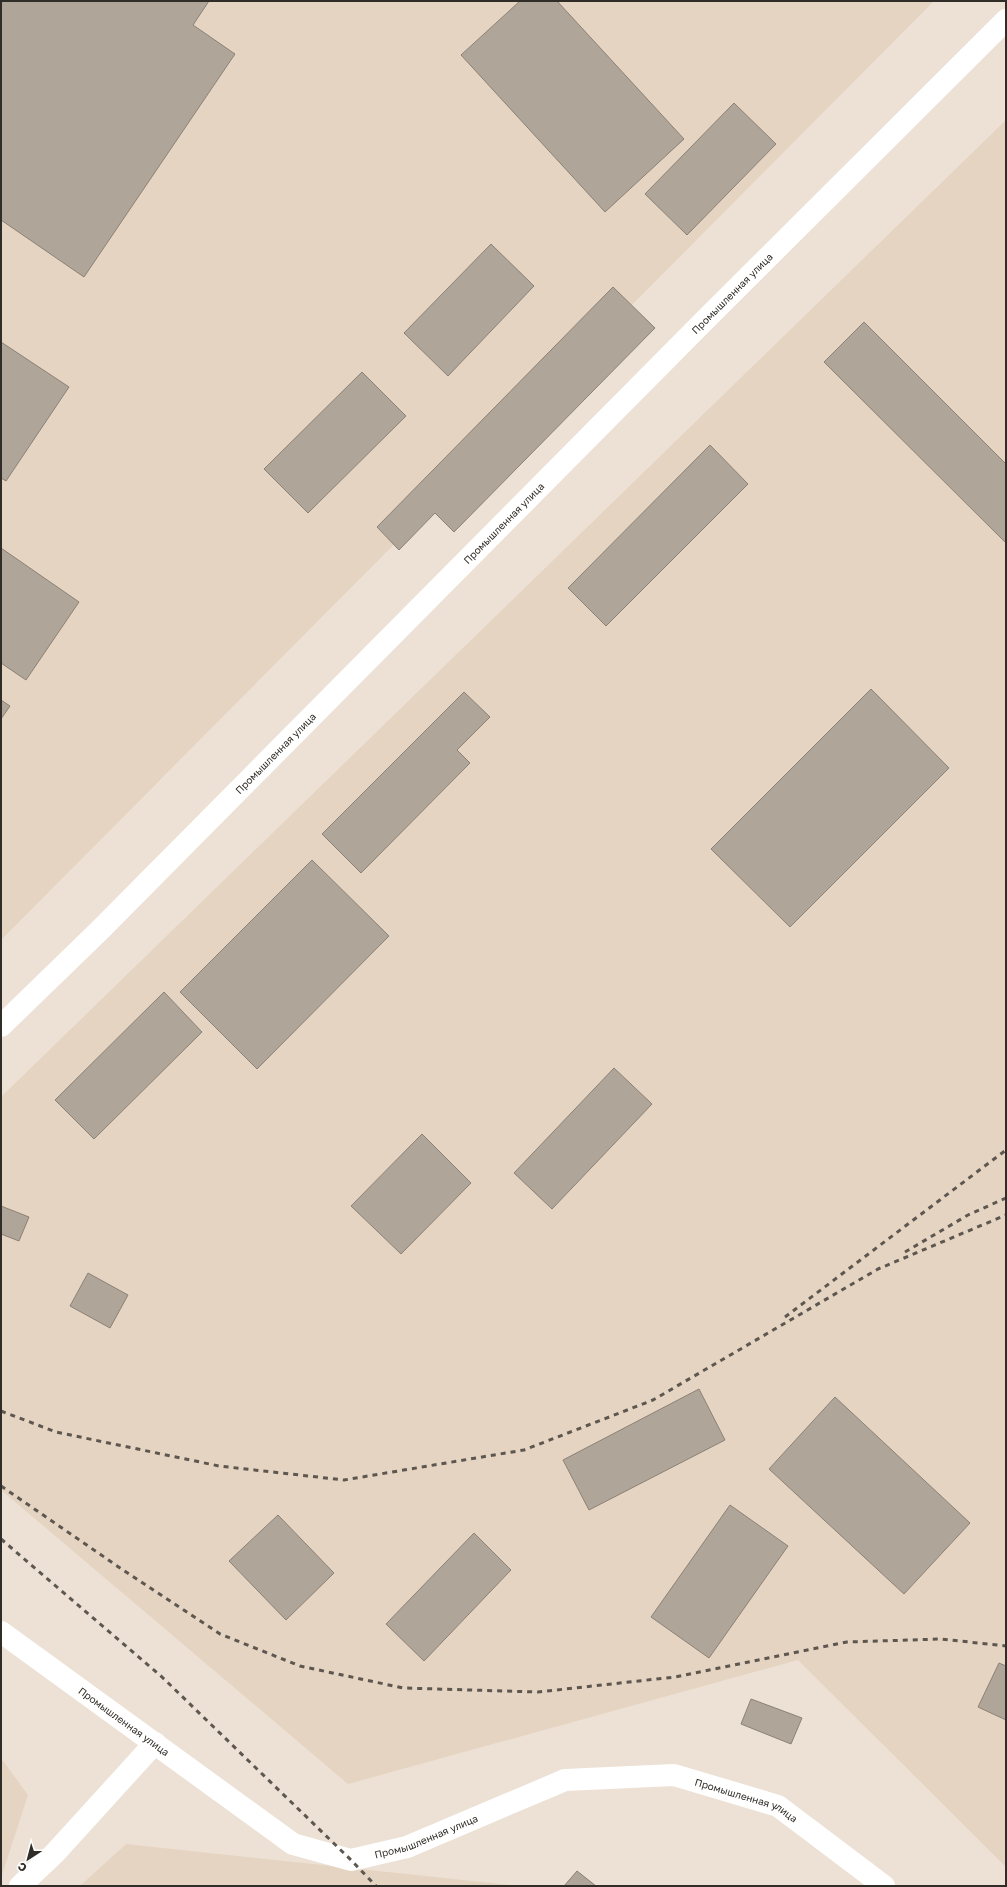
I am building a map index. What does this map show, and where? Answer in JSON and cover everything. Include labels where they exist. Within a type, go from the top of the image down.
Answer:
[{"type":"street","name":"Промышленная улица","points":[[1,1026],[112,919],[703,322],[1006,20]]},
{"type":"street","name":"Промышленная улица","points":[[1,1632],[293,1844],[352,1860],[407,1847],[565,1780],[674,1775],[778,1806],[884,1886]]},
{"type":"street","points":[[20,1886],[54,1854],[154,1743]]},
{"type":"shaded area","points":[[1,1],[934,1],[1,940]]},
{"type":"shaded area","points":[[1006,120],[1006,1867],[798,1660],[348,1784],[1,1490],[1,1097]]},
{"type":"shaded area","points":[[1,1758],[28,1795],[1,1878]]},
{"type":"shaded area","points":[[126,1844],[519,1886],[80,1886]]},
{"type":"building","points":[[1,1],[209,1],[193,25],[235,54],[84,277],[1,220]]},
{"type":"building","points":[[520,1],[557,1],[684,139],[605,212],[461,55]]},
{"type":"building","points":[[734,103],[776,144],[687,235],[645,194]]},
{"type":"building","points":[[491,244],[534,286],[448,376],[404,333]]},
{"type":"building","points":[[613,287],[655,328],[454,532],[435,513],[399,550],[377,527]]},
{"type":"building","points":[[864,322],[1006,464],[1006,543],[824,362]]},
{"type":"building","points":[[1,342],[69,387],[6,481],[1,478]]},
{"type":"building","points":[[362,372],[406,416],[308,513],[264,469]]},
{"type":"building","points":[[710,445],[748,484],[606,626],[568,588]]},
{"type":"building","points":[[1,548],[79,602],[26,680],[1,663]]},
{"type":"building","points":[[871,689],[949,768],[790,927],[711,849]]},
{"type":"building","points":[[464,692],[490,717],[457,750],[470,763],[361,873],[322,834]]},
{"type":"building","points":[[1,700],[10,706],[1,719]]},
{"type":"building","points":[[312,860],[389,936],[257,1069],[180,992]]},
{"type":"building","points":[[164,992],[202,1032],[94,1139],[55,1100]]},
{"type":"building","points":[[614,1068],[652,1104],[552,1209],[514,1173]]},
{"type":"building","points":[[422,1134],[471,1183],[401,1254],[351,1206]]},
{"type":"building","points":[[1,1206],[29,1217],[19,1241],[1,1234]]},
{"type":"building","points":[[88,1273],[128,1295],[110,1328],[70,1306]]},
{"type":"building","points":[[699,1389],[725,1440],[589,1510],[563,1460]]},
{"type":"building","points":[[835,1397],[970,1523],[904,1594],[769,1469]]},
{"type":"building","points":[[730,1505],[788,1546],[709,1658],[651,1617]]},
{"type":"building","points":[[278,1515],[334,1573],[286,1620],[229,1561]]},
{"type":"building","points":[[474,1533],[511,1570],[424,1661],[386,1624]]},
{"type":"building","points":[[999,1663],[1006,1666],[1006,1720],[978,1707]]},
{"type":"building","points":[[751,1699],[802,1718],[791,1744],[741,1724]]},
{"type":"building","points":[[577,1871],[596,1886],[564,1886]]},
{"type":"railway","points":[[785,1317],[1006,1150]]},
{"type":"railway","points":[[905,1252],[968,1215],[1006,1198]]},
{"type":"railway","points":[[1,1411],[56,1432],[219,1466],[344,1480],[524,1450],[653,1400],[878,1269],[1006,1215]]},
{"type":"railway","points":[[1,1486],[123,1570],[220,1634],[300,1666],[403,1688],[538,1692],[675,1677],[847,1642],[941,1639],[1006,1646]]},
{"type":"railway","points":[[1,1539],[162,1677],[376,1886]]}]
